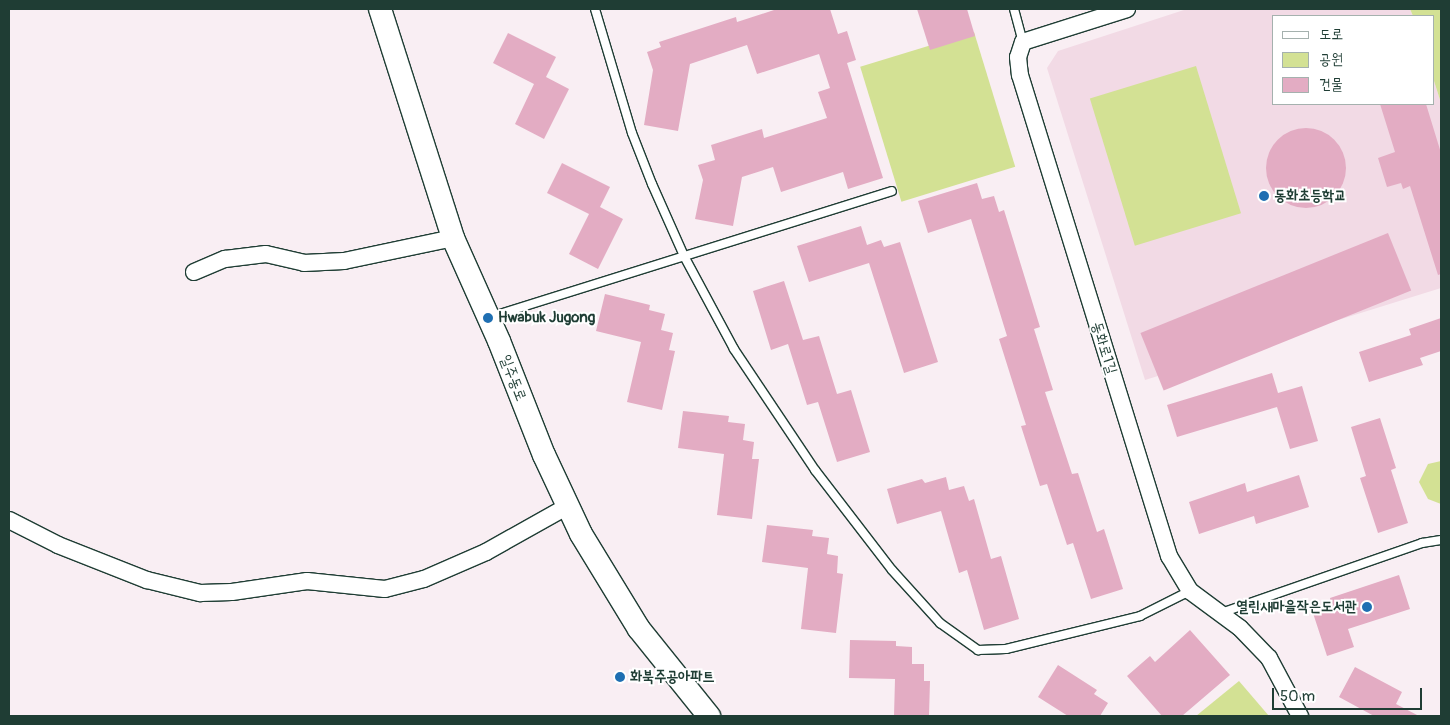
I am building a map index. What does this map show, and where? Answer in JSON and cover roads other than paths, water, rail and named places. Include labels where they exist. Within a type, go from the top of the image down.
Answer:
[{"type":"main road","name":"일주동로","points":[[380,9],[454,238],[544,455],[568,506],[639,629],[709,716]]},
{"type":"street","points":[[1023,42],[1127,9]]},
{"type":"street","name":"동화로1길","points":[[1023,42],[1018,57],[1020,75],[1168,556],[1190,591],[1220,613],[1269,658],[1300,716]]},
{"type":"street","points":[[194,272],[225,259],[266,254],[304,263],[344,261],[454,238]]},
{"type":"street","points":[[9,520],[58,545],[147,580],[200,593],[232,592],[307,581],[385,589],[424,580],[486,552],[568,506]]},
{"type":"lane","points":[[595,9],[632,133],[684,256],[734,349],[815,470],[892,570],[956,637],[978,650],[1006,649],[1140,616],[1190,591]]},
{"type":"lane","points":[[1014,9],[1023,42]]},
{"type":"lane","points":[[488,317],[892,191]]},
{"type":"lane","points":[[1220,613],[1422,543],[1441,540]]},
{"type":"place","name":"동화초등학교","points":[[1264,196]]},
{"type":"place","name":"Hwabuk Jugong","points":[[488,318]]},
{"type":"place","name":"열린새마을작은도서관","points":[[1367,607]]},
{"type":"place","name":"화북주공아파트","points":[[620,677]]}]
